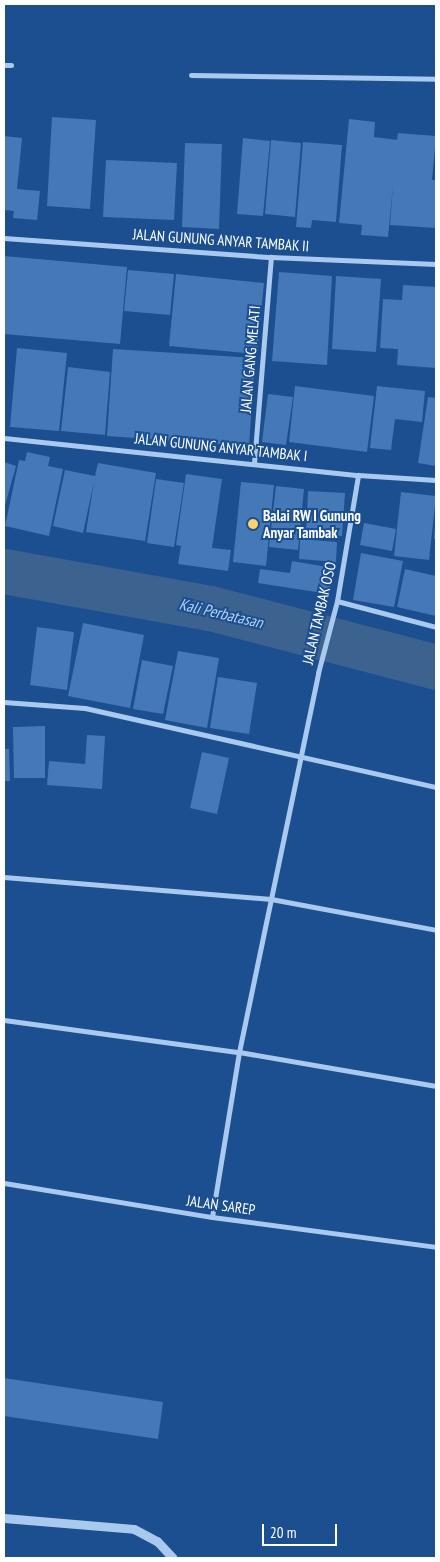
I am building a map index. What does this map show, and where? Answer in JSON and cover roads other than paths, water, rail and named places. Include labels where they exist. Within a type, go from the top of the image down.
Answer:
[{"type":"street","points":[[4,65],[11,65]]},
{"type":"street","points":[[190,75],[436,79]]},
{"type":"street","name":"JALAN GUNUNG ANYAR TAMBAK II","points":[[4,238],[271,257],[436,264]]},
{"type":"street","name":"JALAN GANG MELATI","points":[[254,463],[271,257]]},
{"type":"street","name":"JALAN GUNUNG ANYAR TAMBAK I","points":[[4,438],[358,475],[436,480]]},
{"type":"street","name":"JALAN TAMBAK OSO","points":[[212,1217],[239,1052],[318,673],[337,601],[358,475]]},
{"type":"street","points":[[337,601],[436,627]]},
{"type":"street","points":[[4,702],[85,708],[301,755],[436,787]]},
{"type":"street","points":[[4,877],[271,899],[436,930]]},
{"type":"street","points":[[4,1020],[239,1052],[436,1086]]},
{"type":"street","name":"JALAN SAREP","points":[[4,1183],[212,1217],[436,1248]]},
{"type":"street","points":[[4,1518],[134,1529],[157,1541],[173,1558]]},
{"type":"waterway","name":"Kali Perbatasan","points":[[4,571],[210,608],[436,667]]},
{"type":"place","name":"Balai RW I Gunung Anyar Tambak","points":[[253,524]]}]
